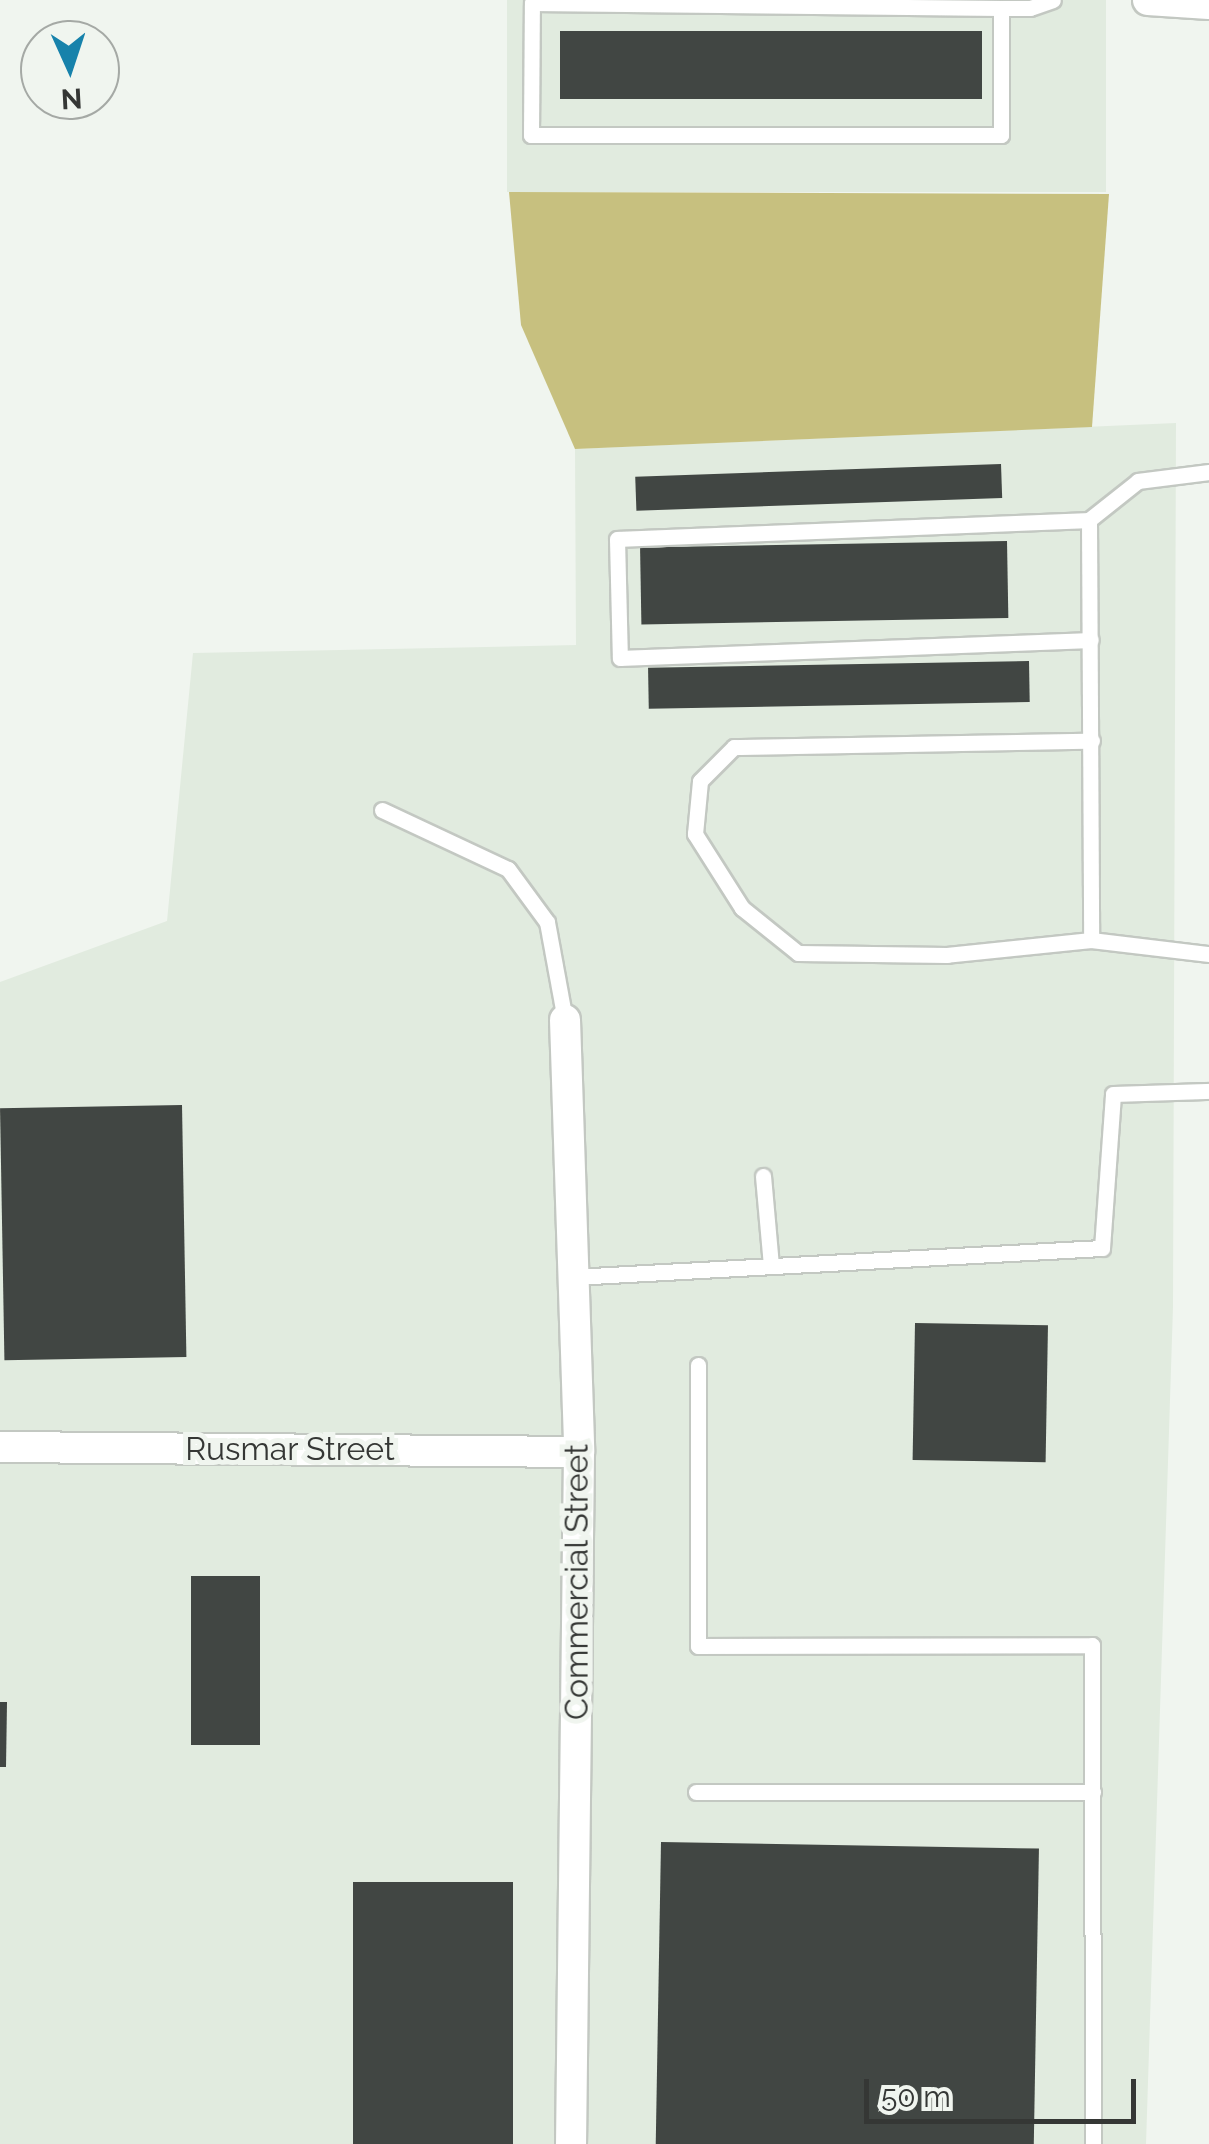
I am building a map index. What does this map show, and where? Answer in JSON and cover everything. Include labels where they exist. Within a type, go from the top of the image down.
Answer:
[{"type":"street","points":[[1148,0],[1209,4]]},
{"type":"street","name":"Commercial Street","points":[[565,1020],[579,1452],[571,2144]]},
{"type":"street","name":"Rusmar Street","points":[[0,1447],[579,1452]]},
{"type":"lane","points":[[1001,8],[1000,135],[532,135],[532,2],[970,4],[1001,8],[1054,0]]},
{"type":"lane","points":[[1091,640],[620,658],[617,540],[1090,520],[1138,480],[1209,472]]},
{"type":"lane","points":[[1090,520],[1091,940]]},
{"type":"lane","points":[[1092,741],[734,748],[700,781],[694,834],[742,908],[798,953],[946,955],[1091,940],[1209,954]]},
{"type":"lane","points":[[382,810],[508,869],[547,922],[565,1020]]},
{"type":"lane","points":[[574,1277],[1102,1248],[1113,1094],[1209,1091]]},
{"type":"lane","points":[[764,1176],[770,1266]]},
{"type":"lane","points":[[698,1366],[698,1646],[1092,1645],[1094,2144]]},
{"type":"lane","points":[[696,1792],[1093,1792]]},
{"type":"shaded area","points":[[507,0],[1106,0],[1106,192],[507,192]]},
{"type":"shaded area","points":[[509,192],[1109,194],[1092,427],[575,449],[521,325]]},
{"type":"shaded area","points":[[1176,423],[1173,1307],[1146,2144],[0,2144],[0,982],[167,921],[193,653],[576,645],[575,449]]},
{"type":"building","points":[[560,31],[982,31],[982,99],[560,99]]},
{"type":"building","points":[[1001,464],[1002,498],[636,511],[635,477]]},
{"type":"building","points":[[1007,541],[1008,618],[641,624],[640,547]]},
{"type":"building","points":[[1029,661],[1030,702],[649,709],[648,668]]},
{"type":"building","points":[[182,1105],[186,1357],[4,1360],[0,1108]]},
{"type":"building","points":[[915,1323],[1048,1325],[1046,1462],[913,1460]]},
{"type":"building","points":[[191,1576],[260,1576],[260,1745],[191,1745]]},
{"type":"building","points":[[0,1702],[7,1702],[6,1767],[0,1767]]},
{"type":"building","points":[[661,1842],[1039,1849],[1034,2144],[656,2144]]},
{"type":"building","points":[[353,1882],[513,1882],[513,2144],[353,2144]]}]
